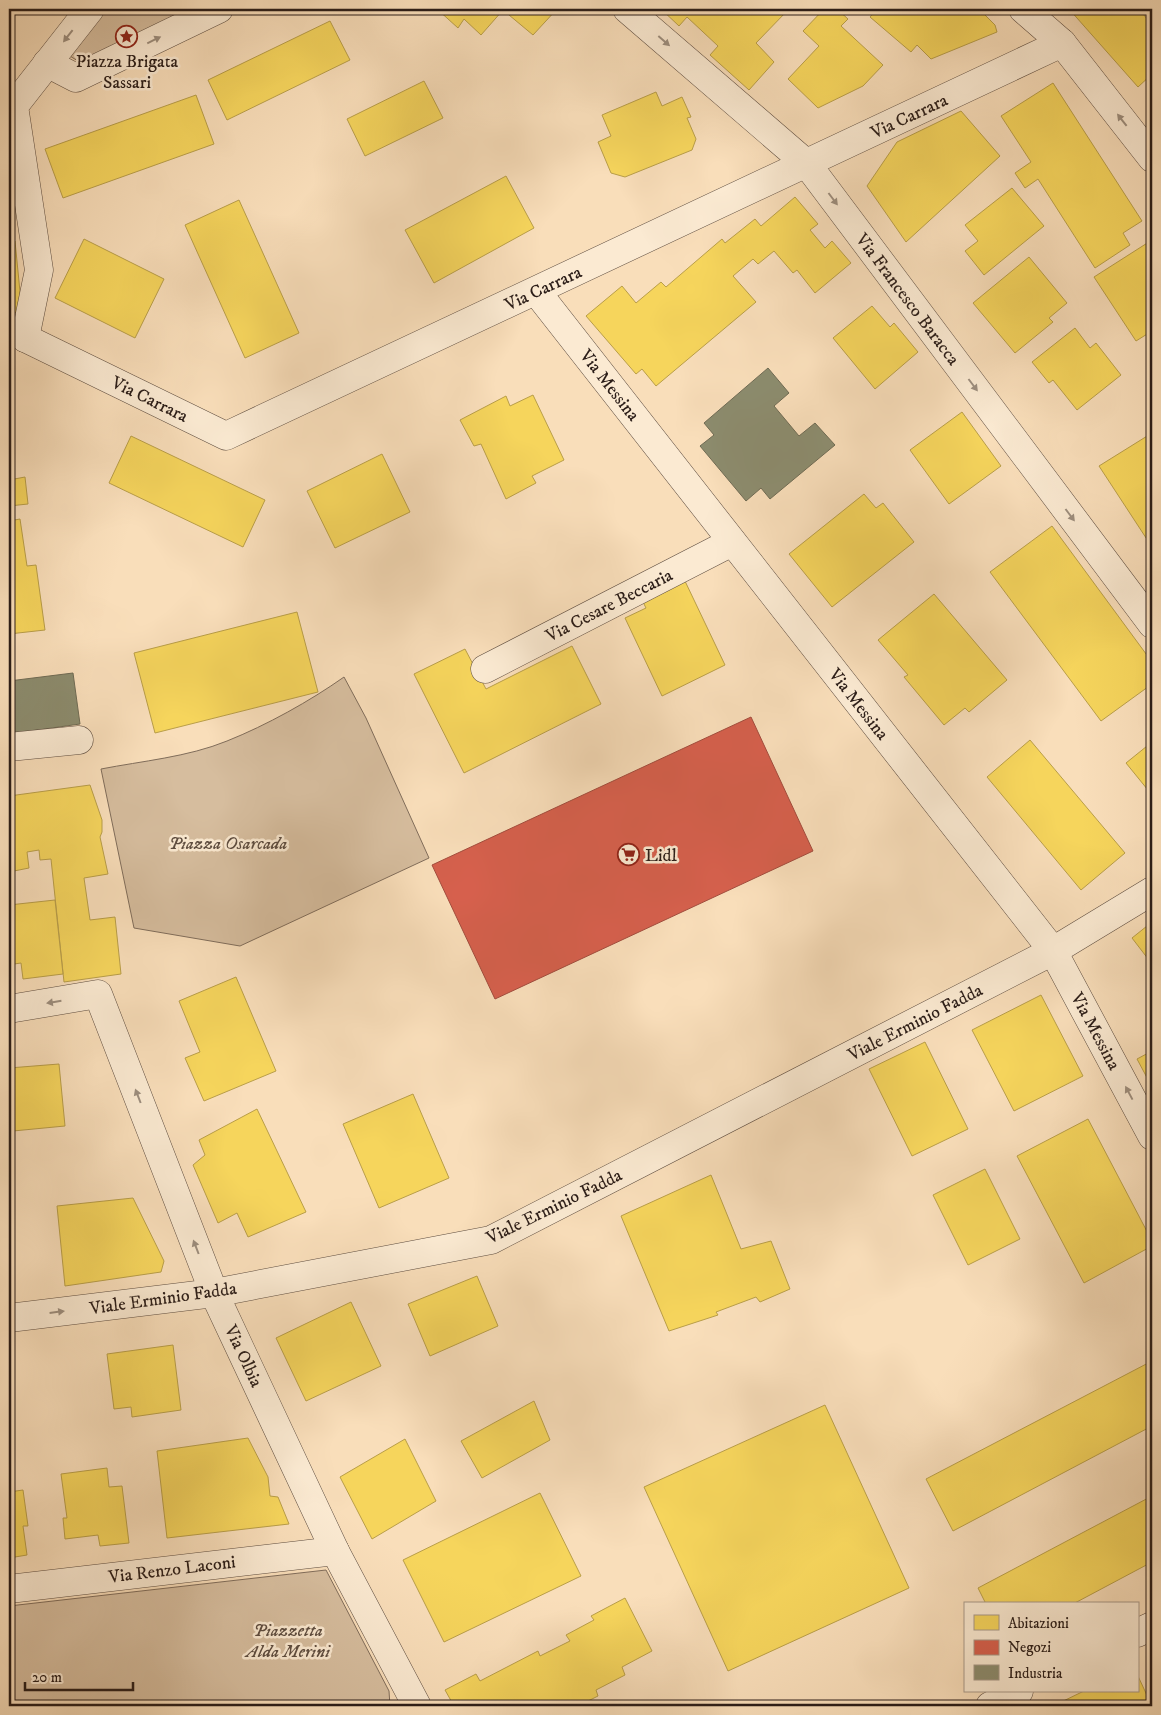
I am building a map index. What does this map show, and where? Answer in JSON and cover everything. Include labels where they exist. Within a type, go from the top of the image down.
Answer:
[{"type":"street","points":[[17,339],[39,270],[14,106],[90,9]]},
{"type":"street","points":[[47,64],[76,78],[219,9]]},
{"type":"street","name":"Via Francesco Baracca","points":[[627,9],[807,164],[1152,624]]},
{"type":"street","points":[[1023,9],[1062,43],[1152,158]]},
{"type":"street","name":"Via Carrara","points":[[17,339],[226,436],[1062,43]]},
{"type":"street","name":"Via Messina","points":[[536,291],[1053,950],[1152,1136]]},
{"type":"street","name":"Via Cesare Beccaria","points":[[485,669],[732,542]]},
{"type":"street","points":[[9,747],[79,740]]},
{"type":"street","name":"Viale Erminio Fadda","points":[[9,1318],[214,1293],[491,1240],[1053,950],[1152,891]]},
{"type":"street","name":"Via Olbia","points":[[9,1009],[98,994],[214,1293],[335,1551],[417,1706]]},
{"type":"street","name":"Via Renzo Laconi","points":[[9,1588],[335,1551]]},
{"type":"street","points":[[1138,1633],[1152,1626]]},
{"type":"green space","points":[[102,9],[207,9],[86,66],[65,53]]},
{"type":"green space","name":"Piazza Osarcada","points":[[344,677],[366,718],[429,858],[240,946],[134,928],[101,769],[181,755],[227,741],[288,712]]},
{"type":"green space","name":"Piazzetta Alda Merini","points":[[326,1570],[389,1691],[390,1706],[9,1706],[9,1606]]},
{"type":"building: Abitazioni","points":[[437,9],[557,9],[533,35],[503,10],[481,35],[464,19],[458,28]]},
{"type":"building: Abitazioni","points":[[661,9],[784,9],[787,11],[756,43],[774,62],[749,90],[710,55],[718,46],[687,17],[679,26]]},
{"type":"building: Abitazioni","points":[[824,9],[837,9],[848,19],[841,26],[883,65],[863,86],[818,108],[788,79],[819,46],[803,31]]},
{"type":"building: Abitazioni","points":[[877,9],[979,9],[995,25],[997,32],[931,59],[917,45],[911,52],[870,17]]},
{"type":"building: Abitazioni","points":[[1069,9],[1139,9],[1152,25],[1152,74],[1138,87]]},
{"type":"building: Abitazioni","points":[[330,21],[350,60],[227,120],[208,80]]},
{"type":"building: Abitazioni","points":[[424,81],[443,118],[365,156],[347,119]]},
{"type":"building: Abitazioni","points":[[1053,83],[1142,221],[1123,233],[1130,245],[1095,268],[1038,179],[1025,188],[1015,173],[1031,162],[1001,116]]},
{"type":"building: Abitazioni","points":[[656,92],[662,106],[682,97],[691,117],[687,118],[696,139],[692,150],[625,177],[611,173],[598,142],[611,136],[602,115]]},
{"type":"building: Abitazioni","points":[[196,95],[214,144],[63,198],[45,149]]},
{"type":"building: Abitazioni","points":[[961,111],[1000,156],[906,242],[867,186],[897,142]]},
{"type":"building: Abitazioni","points":[[506,176],[534,228],[434,283],[405,230]]},
{"type":"building: Abitazioni","points":[[1012,188],[1044,226],[984,275],[965,251],[978,241],[965,225]]},
{"type":"building: Abitazioni","points":[[795,197],[818,224],[810,230],[825,248],[832,241],[851,263],[815,293],[797,270],[793,273],[774,251],[758,264],[753,259],[733,276],[756,302],[656,386],[642,369],[636,374],[586,316],[622,286],[636,303],[661,282],[666,287],[722,239],[725,243],[755,219],[761,226]]},
{"type":"building: Abitazioni","points":[[239,200],[299,333],[245,358],[185,225]]},
{"type":"building: Abitazioni","points":[[84,239],[164,279],[135,338],[55,298]]},
{"type":"building: Abitazioni","points":[[1152,240],[1152,331],[1136,341],[1094,277]]},
{"type":"building: Abitazioni","points":[[9,241],[15,241],[22,312],[9,313]]},
{"type":"building: Abitazioni","points":[[1029,257],[1067,303],[1049,318],[1053,322],[1015,353],[973,303]]},
{"type":"building: Abitazioni","points":[[872,306],[890,327],[894,323],[918,352],[875,389],[833,338]]},
{"type":"building: Abitazioni","points":[[1075,328],[1090,348],[1096,343],[1121,375],[1077,410],[1053,380],[1049,383],[1032,362]]},
{"type":"building: Abitazioni","points":[[533,395],[564,460],[532,476],[536,483],[506,499],[481,444],[474,446],[460,420],[506,396],[510,406]]},
{"type":"building: Abitazioni","points":[[962,412],[1001,466],[949,504],[910,450]]},
{"type":"building: Abitazioni","points":[[1152,433],[1152,547],[1099,466]]},
{"type":"building: Abitazioni","points":[[131,436],[265,500],[243,547],[109,483]]},
{"type":"building: Abitazioni","points":[[382,454],[410,512],[335,548],[307,491]]},
{"type":"building: Abitazioni","points":[[25,477],[28,504],[9,506],[9,480]]},
{"type":"building: Abitazioni","points":[[864,494],[876,508],[883,503],[914,542],[832,607],[789,554]]},
{"type":"building: Abitazioni","points":[[20,519],[27,566],[36,565],[45,630],[9,634],[9,521]]},
{"type":"building: Abitazioni","points":[[1052,526],[1152,662],[1152,684],[1101,721],[990,572]]},
{"type":"building: Abitazioni","points":[[684,579],[725,665],[662,696],[625,618],[646,608],[642,600]]},
{"type":"building: Abitazioni","points":[[934,594],[1007,680],[969,712],[965,708],[944,725],[904,677],[908,675],[878,640]]},
{"type":"building: Abitazioni","points":[[297,612],[318,692],[155,733],[134,653]]},
{"type":"building: Abitazioni","points":[[572,646],[601,704],[464,773],[414,674],[465,649],[486,689]]},
{"type":"building: Abitazioni","points":[[1030,740],[1125,853],[1081,890],[987,777]]},
{"type":"building: Abitazioni","points":[[1152,742],[1152,795],[1126,763]]},
{"type":"building: Abitazioni","points":[[90,785],[102,820],[100,837],[108,874],[84,878],[90,920],[115,917],[121,974],[64,982],[51,859],[40,860],[39,850],[27,852],[29,868],[9,872],[9,796]]},
{"type":"building: Abitazioni","points":[[55,900],[63,974],[23,979],[21,963],[14,964],[9,905]]},
{"type":"building: Abitazioni","points":[[1152,922],[1152,964],[1132,938]]},
{"type":"building: Abitazioni","points":[[236,977],[276,1071],[204,1101],[185,1058],[200,1052],[179,1001]]},
{"type":"building: Abitazioni","points":[[1041,995],[1083,1076],[1014,1111],[972,1030]]},
{"type":"building: Abitazioni","points":[[925,1042],[968,1129],[912,1156],[869,1069]]},
{"type":"building: Abitazioni","points":[[1152,1051],[1152,1087],[1137,1059]]},
{"type":"building: Abitazioni","points":[[59,1064],[65,1126],[13,1131],[13,1124],[9,1124],[9,1068]]},
{"type":"building: Abitazioni","points":[[413,1094],[449,1178],[379,1208],[343,1124]]},
{"type":"building: Abitazioni","points":[[257,1109],[306,1212],[248,1237],[237,1213],[218,1223],[193,1165],[205,1155],[199,1140]]},
{"type":"building: Abitazioni","points":[[1088,1119],[1152,1241],[1152,1246],[1084,1283],[1017,1156]]},
{"type":"building: Abitazioni","points":[[985,1169],[1020,1239],[968,1265],[933,1195]]},
{"type":"building: Abitazioni","points":[[711,1175],[741,1249],[771,1241],[790,1289],[760,1302],[756,1297],[716,1312],[718,1315],[669,1331],[621,1216]]},
{"type":"building: Abitazioni","points":[[133,1198],[164,1261],[161,1272],[65,1286],[57,1206]]},
{"type":"building: Abitazioni","points":[[477,1276],[498,1326],[430,1356],[408,1304]]},
{"type":"building: Abitazioni","points":[[351,1302],[381,1366],[306,1401],[276,1338]]},
{"type":"building: Abitazioni","points":[[173,1345],[181,1410],[132,1417],[131,1407],[114,1409],[107,1354]]},
{"type":"building: Abitazioni","points":[[1152,1361],[1152,1426],[953,1531],[926,1479]]},
{"type":"building: Abitazioni","points":[[534,1401],[550,1440],[482,1478],[461,1441]]},
{"type":"building: Abitazioni","points":[[825,1405],[909,1588],[728,1671],[644,1487]]},
{"type":"building: Abitazioni","points":[[248,1438],[268,1477],[270,1496],[278,1497],[289,1524],[167,1538],[157,1451]]},
{"type":"building: Abitazioni","points":[[405,1439],[436,1501],[372,1539],[340,1477]]},
{"type":"building: Abitazioni","points":[[107,1468],[109,1487],[122,1486],[129,1543],[100,1546],[98,1535],[65,1539],[63,1518],[67,1518],[61,1474]]},
{"type":"building: Abitazioni","points":[[23,1490],[28,1526],[23,1526],[27,1555],[9,1558],[9,1492]]},
{"type":"building: Abitazioni","points":[[540,1493],[581,1576],[444,1642],[403,1560]]},
{"type":"building: Abitazioni","points":[[1152,1496],[1152,1562],[1077,1602],[985,1602],[978,1588]]},
{"type":"building: Abitazioni","points":[[625,1598],[652,1651],[622,1667],[625,1675],[596,1690],[598,1696],[578,1706],[454,1706],[445,1690],[476,1674],[480,1681],[538,1651],[540,1656],[570,1641],[566,1635],[594,1620],[591,1616]]},
{"type":"building: Abitazioni","points":[[1138,1676],[1152,1706],[1053,1706],[1082,1692],[1138,1692]]},
{"type":"building: Negozi","name":"Lidl","points":[[751,717],[813,851],[495,999],[432,865]]},
{"type":"building: Industria","points":[[768,368],[789,393],[774,406],[799,436],[815,423],[835,445],[770,499],[761,488],[746,501],[700,446],[714,435],[704,423]]},
{"type":"building: Industria","points":[[73,673],[80,724],[9,734],[9,681]]},
{"type":"place","name":"Piazza Brigata Sassari","points":[[127,36]]},
{"type":"place","name":"Lidl","points":[[629,855]]}]
